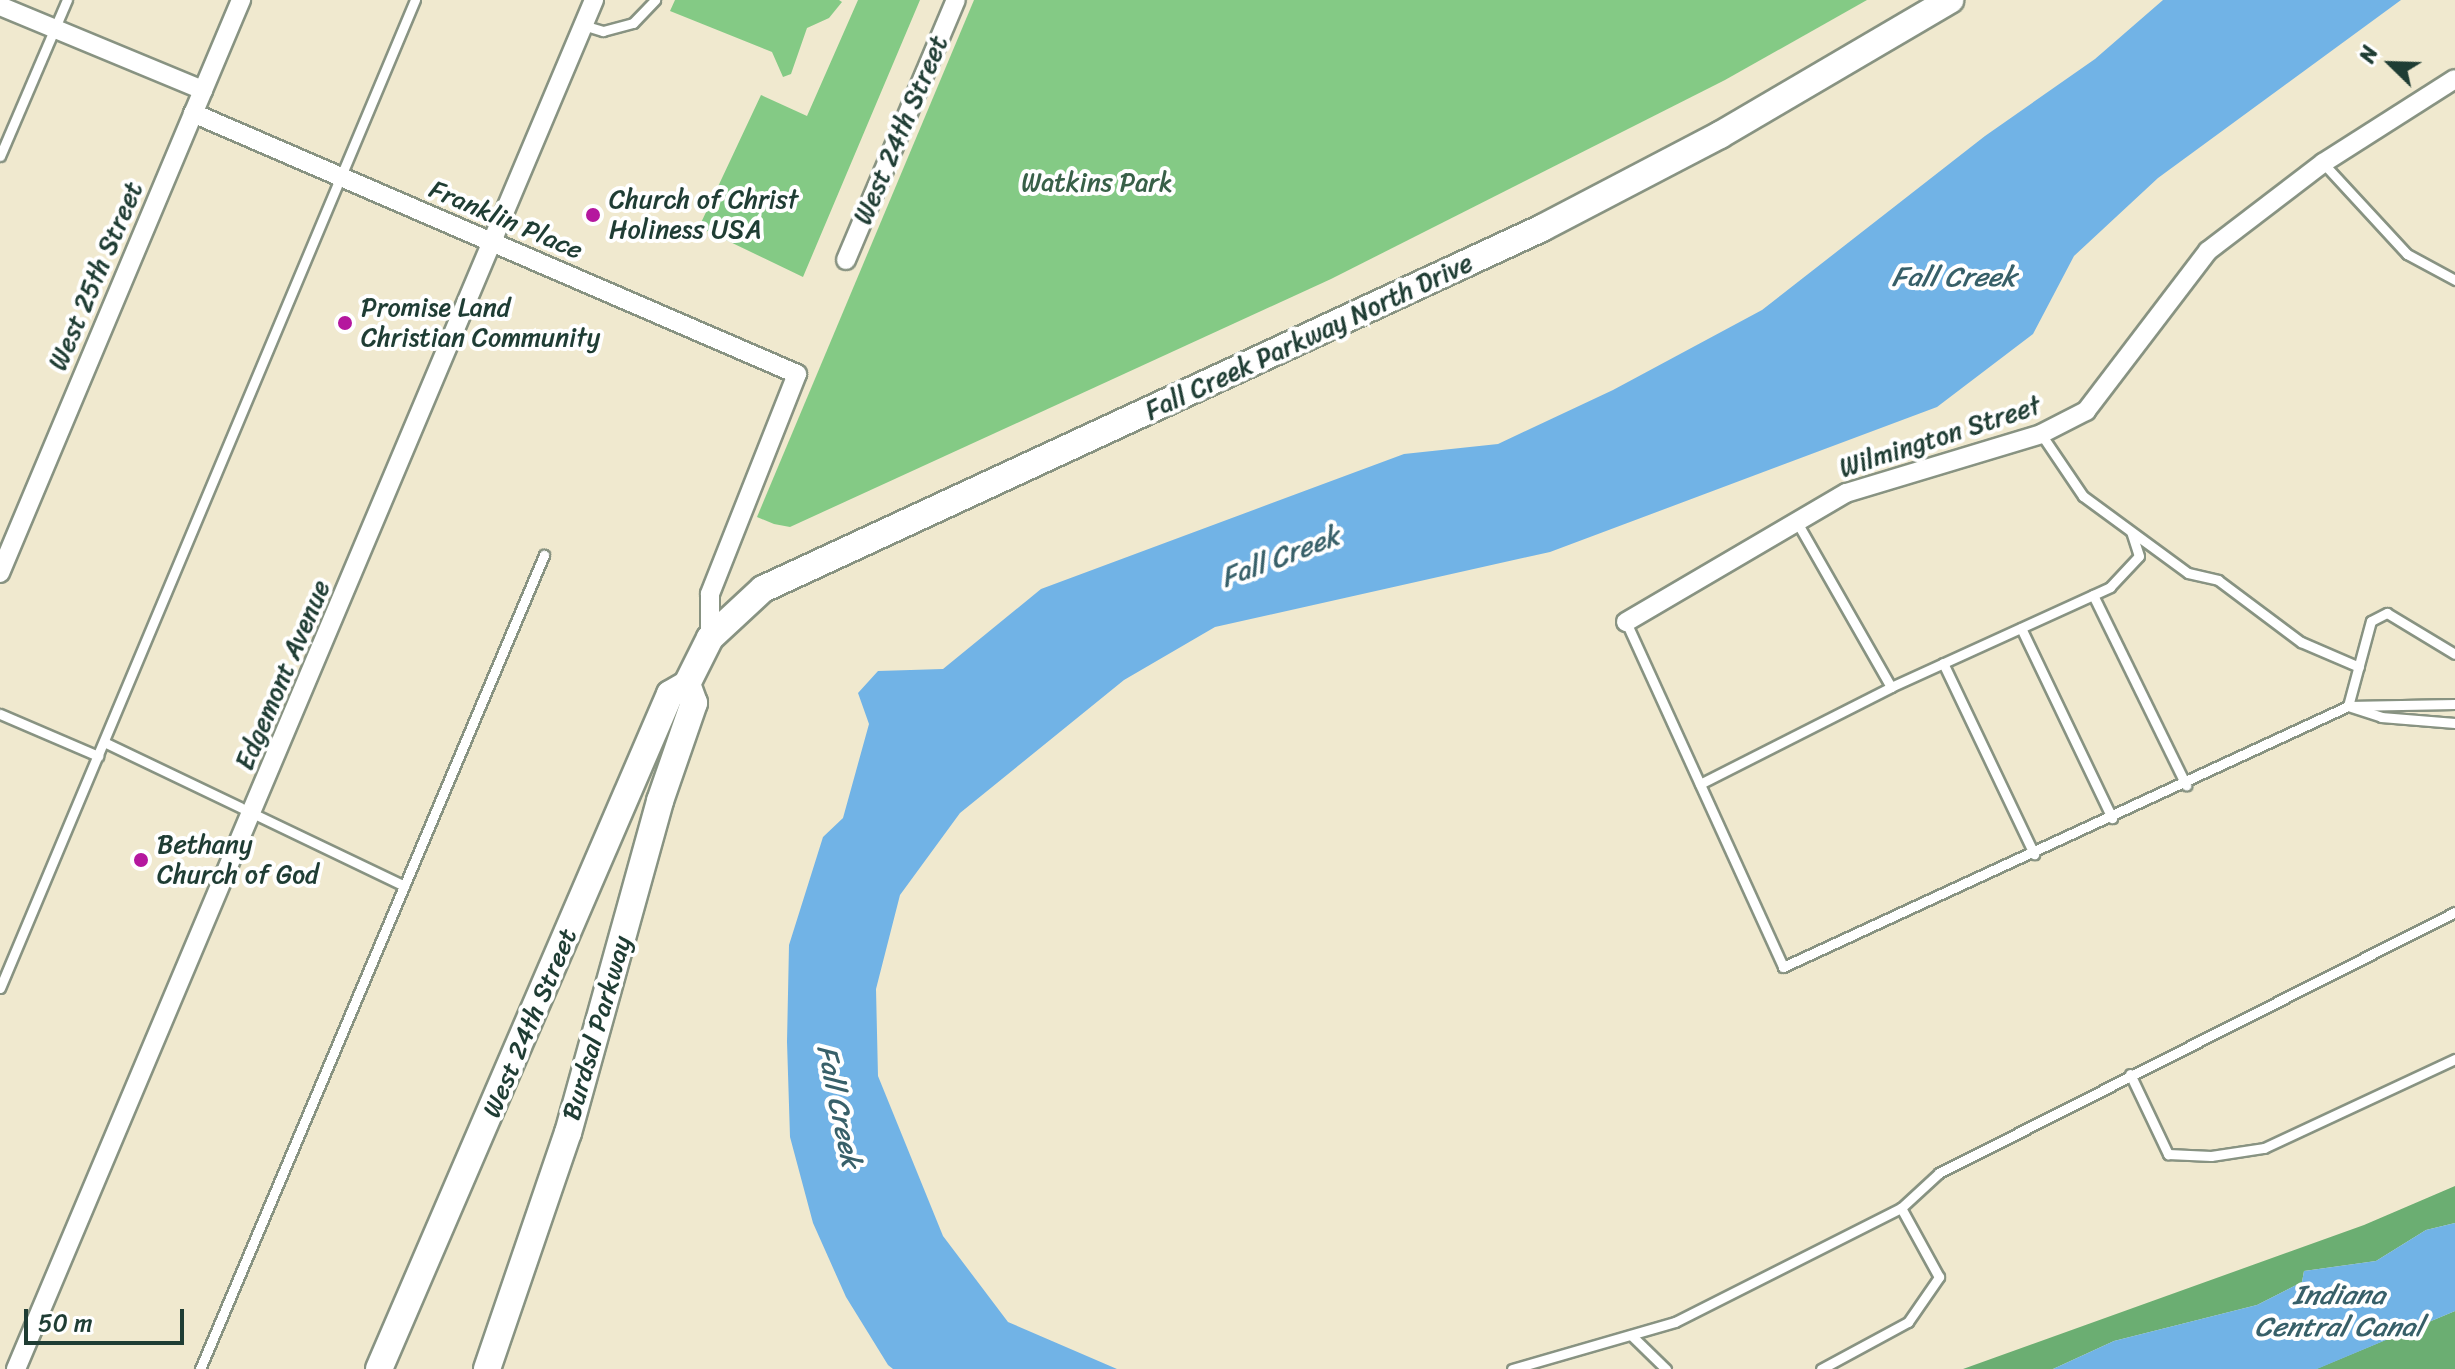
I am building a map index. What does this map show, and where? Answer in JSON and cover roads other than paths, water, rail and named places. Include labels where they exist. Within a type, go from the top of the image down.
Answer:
[{"type":"street","name":"West 25th Street","points":[[0,573],[241,0]]},
{"type":"street","name":"Edgemont Avenue","points":[[16,1369],[594,0]]},
{"type":"street","name":"West 24th Street","points":[[846,260],[956,0]]},
{"type":"street","name":"Fall Creek Parkway North Drive","points":[[687,684],[710,638],[763,589],[1542,228],[1720,135],[1950,0]]},
{"type":"street","points":[[0,6],[203,90]]},
{"type":"street","name":"Wilmington Street","points":[[1626,622],[1846,493],[2041,434],[2086,411],[2208,251],[2323,163],[2455,79]]},
{"type":"street","name":"Franklin Place","points":[[193,113],[797,374],[710,594],[710,638]]},
{"type":"street","name":"West 24th Street","points":[[379,1369],[670,694],[687,684]]},
{"type":"street","name":"Burdsal Parkway","points":[[487,1369],[568,1133],[660,801],[694,703],[687,684]]},
{"type":"lane","points":[[0,156],[67,0]]},
{"type":"lane","points":[[0,988],[415,0]]},
{"type":"lane","points":[[583,25],[603,31],[633,23],[655,0]]},
{"type":"lane","points":[[2323,163],[2407,254],[2455,280]]},
{"type":"lane","points":[[2041,434],[2083,496],[2131,532],[2188,573],[2218,580],[2301,642],[2359,667]]},
{"type":"lane","points":[[1797,522],[1891,687]]},
{"type":"lane","points":[[2131,532],[2139,556]]},
{"type":"lane","points":[[200,1369],[544,555]]},
{"type":"lane","points":[[2139,556],[2168,559]]},
{"type":"lane","points":[[1700,784],[1891,687],[2110,587],[2139,556]]},
{"type":"lane","points":[[2093,595],[2186,785]]},
{"type":"lane","points":[[2348,706],[2371,621],[2387,613],[2444,652],[2455,654]]},
{"type":"lane","points":[[1626,622],[1783,967],[2186,785],[2348,706],[2455,704]]},
{"type":"lane","points":[[2021,628],[2112,818]]},
{"type":"lane","points":[[1943,663],[2034,854]]},
{"type":"lane","points":[[2348,706],[2381,717],[2455,723]]},
{"type":"lane","points":[[0,714],[98,756]]},
{"type":"lane","points":[[104,742],[404,886]]},
{"type":"lane","points":[[1512,1369],[1675,1322],[1901,1208],[1939,1173],[2455,912]]},
{"type":"lane","points":[[2130,1074],[2168,1154],[2211,1156],[2264,1148],[2455,1059]]},
{"type":"lane","points":[[1821,1369],[1908,1322],[1939,1277],[1901,1208]]},
{"type":"lane","points":[[1631,1335],[1666,1369]]},
{"type":"water","name":"Fall Creek","points":[[2163,0],[2401,0],[2158,178],[2074,256],[2033,334],[1937,407],[1550,552],[1215,627],[1124,680],[960,813],[900,895],[876,989],[878,1076],[943,1236],[1008,1322],[1117,1369],[893,1369],[888,1365],[846,1297],[813,1223],[790,1137],[787,1042],[789,945],[823,837],[843,818],[869,724],[858,693],[878,671],[943,669],[1041,589],[1404,454],[1498,444],[1613,390],[1762,310],[1985,136],[2095,59]]},
{"type":"water","name":"Indiana Central Canal","points":[[2455,1223],[2455,1311],[2317,1369],[2053,1369],[2114,1341],[2257,1305],[2302,1282],[2304,1271],[2376,1261],[2426,1230]]},
{"type":"place","name":"Church of Christ Holiness USA","points":[[593,215]]},
{"type":"place","name":"Promise Land Christian Community","points":[[345,323]]},
{"type":"place","name":"Bethany Church of God","points":[[141,860]]},
{"type":"park label","name":"Watkins Park","points":[[1097,183]]}]
